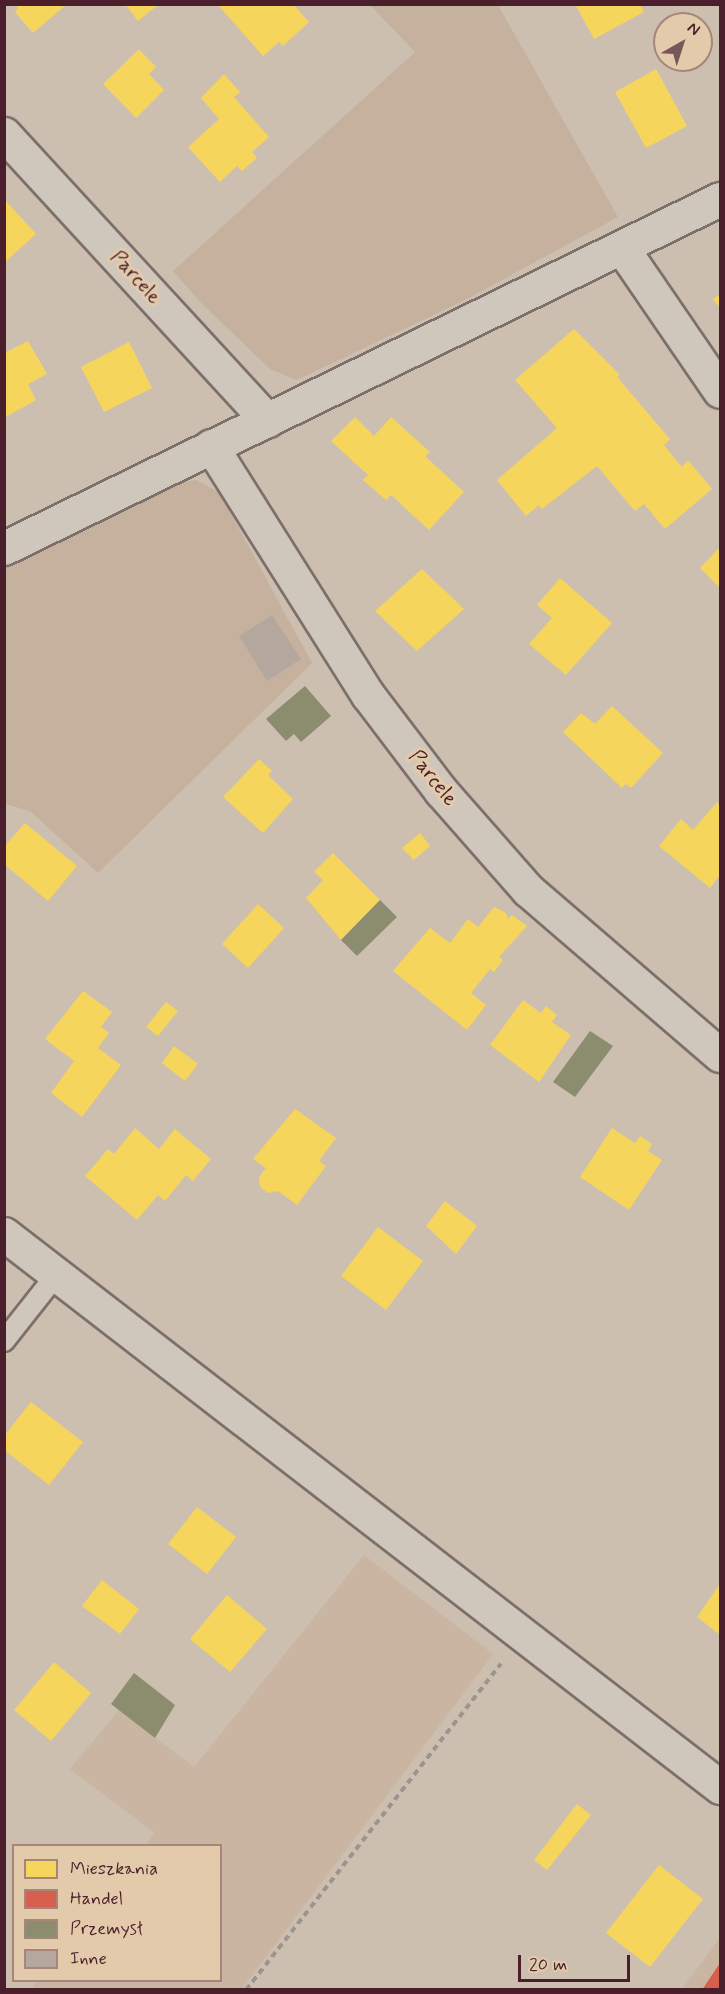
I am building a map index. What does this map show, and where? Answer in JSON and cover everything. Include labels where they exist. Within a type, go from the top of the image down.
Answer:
[{"type":"street","name":"Parcele","points":[[4,134],[267,420]]},
{"type":"street","points":[[4,548],[720,200]]},
{"type":"street","points":[[621,248],[720,391]]},
{"type":"street","name":"Parcele","points":[[211,446],[368,695],[441,791],[528,890],[720,1055]]},
{"type":"street","points":[[4,1234],[720,1787]]},
{"type":"lane","points":[[4,1341],[57,1274]]},
{"type":"path","points":[[246,1989],[523,1635]]},
{"type":"shaded area","points":[[370,5],[498,5],[618,217],[467,299],[297,380],[270,369],[201,303],[173,271],[415,52]]},
{"type":"shaded area","points":[[196,480],[219,492],[312,663],[98,873],[30,811],[5,804],[5,566],[165,486]]},
{"type":"shaded area","points":[[364,1555],[493,1654],[242,1989],[37,1990],[33,1986],[36,1982],[222,1982],[222,1844],[146,1844],[155,1833],[70,1769],[119,1710],[194,1767]]},
{"type":"shaded area","points":[[720,1938],[720,1989],[682,1989]]},
{"type":"building: Mieszkania","points":[[15,4],[67,4],[33,33],[15,12],[18,8]]},
{"type":"building: Mieszkania","points":[[125,4],[159,4],[138,21]]},
{"type":"building: Mieszkania","points":[[217,4],[293,4],[309,22],[283,46],[279,42],[263,56]]},
{"type":"building: Mieszkania","points":[[575,4],[640,4],[644,12],[594,39]]},
{"type":"building: Mieszkania","points":[[139,49],[156,67],[149,74],[164,90],[136,118],[103,84]]},
{"type":"building: Mieszkania","points":[[653,71],[658,72],[687,126],[646,148],[615,92]]},
{"type":"building: Mieszkania","points":[[224,74],[240,92],[234,97],[269,137],[252,152],[257,158],[242,171],[237,166],[220,182],[188,147],[219,119],[201,98]]},
{"type":"building: Mieszkania","points":[[4,199],[36,234],[4,263]]},
{"type":"building: Mieszkania","points":[[720,294],[720,308],[713,299]]},
{"type":"building: Mieszkania","points":[[574,329],[620,375],[617,377],[670,439],[664,445],[682,467],[688,460],[712,489],[665,529],[644,504],[635,511],[597,466],[542,509],[539,505],[526,516],[497,480],[557,428],[515,380]]},
{"type":"building: Mieszkania","points":[[28,341],[47,374],[28,384],[36,400],[4,418],[4,353]]},
{"type":"building: Mieszkania","points":[[129,342],[152,388],[104,412],[81,367]]},
{"type":"building: Mieszkania","points":[[355,417],[374,436],[391,417],[430,452],[425,456],[464,492],[429,530],[391,495],[386,500],[363,480],[368,475],[331,441]]},
{"type":"building: Mieszkania","points":[[720,547],[720,588],[700,568]]},
{"type":"building: Mieszkania","points":[[422,569],[464,609],[417,651],[375,611]]},
{"type":"building: Mieszkania","points":[[560,578],[612,623],[566,675],[529,644],[552,618],[537,605]]},
{"type":"building: Mieszkania","points":[[612,706],[663,753],[631,788],[626,784],[622,788],[563,732],[581,713],[595,724]]},
{"type":"building: Mieszkania","points":[[259,759],[272,771],[268,775],[293,799],[263,833],[223,797]]},
{"type":"building: Mieszkania","points":[[717,802],[720,805],[720,875],[710,888],[659,846],[681,819],[693,830]]},
{"type":"building: Mieszkania","points":[[25,823],[77,866],[48,901],[4,864],[4,847]]},
{"type":"building: Mieszkania","points":[[420,833],[430,846],[414,860],[402,848]]},
{"type":"building: Mieszkania","points":[[333,853],[380,900],[341,940],[306,898],[323,880],[314,872]]},
{"type":"building: Mieszkania","points":[[258,904],[284,928],[248,968],[222,944]]},
{"type":"building: Mieszkania","points":[[494,907],[506,913],[508,919],[512,915],[527,926],[499,957],[503,960],[494,972],[490,969],[471,993],[486,1005],[467,1030],[393,971],[430,928],[450,943],[468,919],[478,927]]},
{"type":"building: Mieszkania","points":[[83,991],[112,1012],[101,1027],[109,1033],[98,1048],[121,1065],[82,1117],[51,1093],[74,1061],[45,1039]]},
{"type":"building: Mieszkania","points":[[523,1000],[541,1013],[546,1006],[557,1015],[552,1022],[571,1035],[539,1082],[490,1045]]},
{"type":"building: Mieszkania","points":[[166,1002],[178,1011],[158,1036],[146,1027]]},
{"type":"building: Mieszkania","points":[[174,1046],[198,1064],[185,1081],[162,1063]]},
{"type":"building: Mieszkania","points":[[295,1109],[336,1138],[319,1161],[326,1166],[297,1205],[278,1191],[268,1193],[260,1187],[259,1177],[266,1168],[253,1159]]},
{"type":"building: Mieszkania","points":[[135,1128],[159,1149],[175,1129],[211,1159],[193,1181],[186,1175],[165,1201],[158,1195],[137,1220],[85,1176],[108,1149],[114,1154]]},
{"type":"building: Mieszkania","points":[[612,1128],[635,1143],[640,1136],[652,1144],[648,1151],[662,1160],[629,1210],[580,1177]]},
{"type":"building: Mieszkania","points":[[445,1201],[477,1226],[456,1254],[426,1226]]},
{"type":"building: Mieszkania","points":[[378,1227],[423,1261],[386,1310],[341,1276]]},
{"type":"building: Mieszkania","points":[[31,1402],[83,1442],[49,1485],[4,1450],[4,1436]]},
{"type":"building: Mieszkania","points":[[197,1507],[236,1537],[207,1574],[168,1544]]},
{"type":"building: Mieszkania","points":[[102,1580],[139,1609],[120,1634],[82,1606]]},
{"type":"building: Mieszkania","points":[[720,1584],[720,1635],[697,1617]]},
{"type":"building: Mieszkania","points":[[227,1595],[267,1629],[230,1672],[190,1639]]},
{"type":"building: Mieszkania","points":[[54,1662],[91,1693],[51,1741],[14,1710]]},
{"type":"building: Mieszkania","points":[[577,1804],[591,1815],[547,1870],[534,1860]]},
{"type":"building: Mieszkania","points":[[659,1865],[703,1899],[650,1967],[606,1933]]},
{"type":"building: Handel","points":[[720,1963],[720,1990],[702,1990]]},
{"type":"building: Przemysł","points":[[305,686],[331,716],[301,742],[294,734],[286,741],[266,719]]},
{"type":"building: Przemysł","points":[[380,900],[397,917],[357,956],[341,940]]},
{"type":"building: Przemysł","points":[[590,1031],[613,1046],[575,1097],[553,1082]]},
{"type":"building: Przemysł","points":[[134,1673],[175,1705],[155,1738],[111,1704]]},
{"type":"building: Inne","points":[[272,615],[301,659],[267,681],[239,636]]}]
